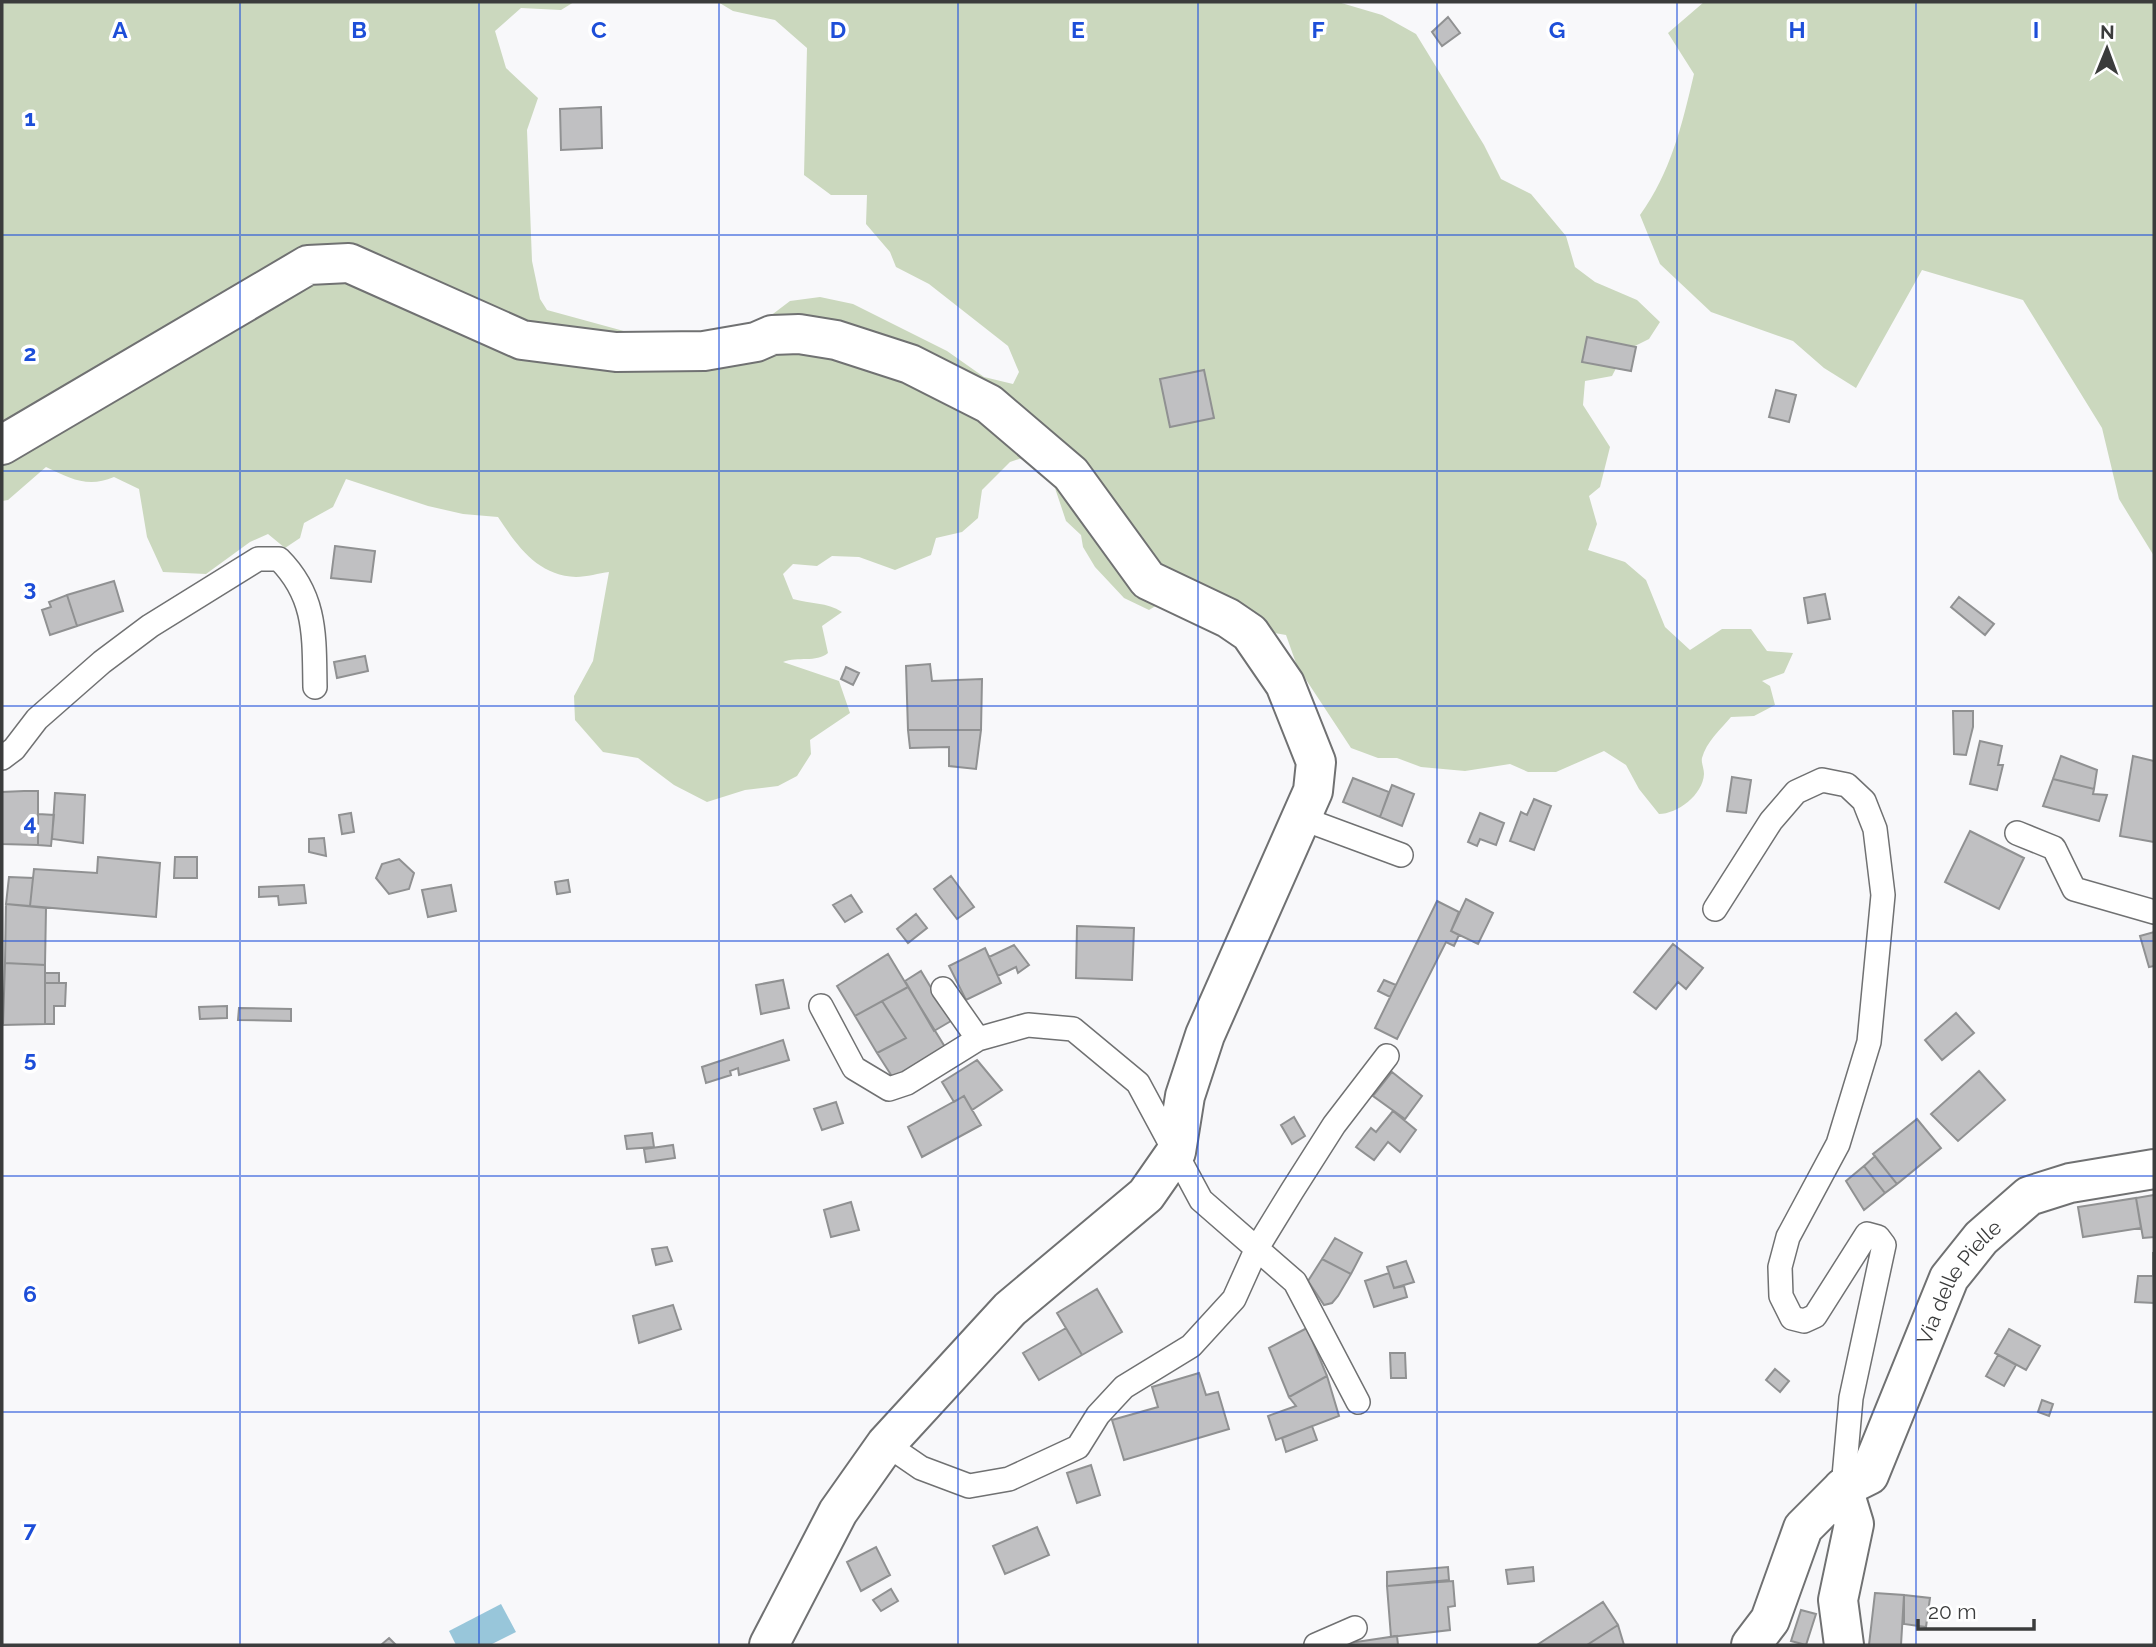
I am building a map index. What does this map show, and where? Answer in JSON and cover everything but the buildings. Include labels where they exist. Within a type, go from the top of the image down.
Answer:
[{"type":"street","points":[[2,445],[308,265],[349,263],[522,340],[616,352],[704,352],[785,335],[836,340],[910,364],[989,404],[1072,474],[1148,580],[1228,618],[1250,633],[1285,684],[1316,762],[1313,791],[1205,1035],[1185,1096],[1176,1152],[1146,1195],[1010,1309],[939,1382],[886,1444],[838,1512],[769,1645]]},
{"type":"street","name":"Via delle Pielle","points":[[1751,1645],[1770,1620],[1803,1528],[1843,1488],[1869,1475],[1950,1278],[1981,1238],[2029,1196],[2070,1183],[2154,1169]]},
{"type":"street","points":[[1843,1488],[1854,1524],[1838,1600],[1844,1645]]},
{"type":"lane","points":[[2,758],[14,749],[37,719],[102,662],[150,626],[258,559],[279,559],[305,593],[314,629],[315,687]]},
{"type":"lane","points":[[1715,909],[1771,821],[1796,792],[1822,780],[1847,785],[1864,801],[1875,829],[1883,895],[1869,1042],[1838,1144],[1788,1237],[1780,1267],[1781,1296],[1792,1318],[1804,1321],[1815,1316],[1867,1234],[1878,1237],[1884,1245],[1851,1398],[1843,1488]]},
{"type":"lane","points":[[1301,818],[1401,855]]},
{"type":"lane","points":[[2017,833],[2054,848],[2074,889],[2154,912]]},
{"type":"lane","points":[[943,989],[978,1039]]},
{"type":"lane","points":[[821,1006],[854,1068],[889,1089],[907,1083],[978,1039],[1028,1025],[1073,1029],[1139,1083],[1201,1200],[1295,1282],[1359,1402]]},
{"type":"lane","points":[[886,1444],[920,1468],[969,1486],[1009,1479],[1078,1447],[1098,1415],[1124,1387],[1191,1346],[1234,1299],[1257,1248],[1334,1125],[1387,1056]]},
{"type":"lane","points":[[1316,1645],[1355,1628]]},
{"type":"green space","points":[[2,2],[574,2],[561,10],[521,8],[495,31],[506,68],[538,98],[527,130],[532,261],[540,299],[547,310],[642,336],[757,326],[790,301],[820,297],[853,304],[947,351],[984,377],[1013,384],[1019,372],[1008,346],[929,284],[896,267],[890,252],[866,224],[867,195],[831,195],[804,175],[807,48],[775,20],[733,11],[718,2],[1338,2],[1382,15],[1416,34],[1484,145],[1501,179],[1531,194],[1566,236],[1575,267],[1595,282],[1637,300],[1660,322],[1649,339],[1625,351],[1612,376],[1585,381],[1583,405],[1610,447],[1600,487],[1589,496],[1597,524],[1588,550],[1625,562],[1646,580],[1665,627],[1690,650],[1722,629],[1751,629],[1767,651],[1793,653],[1784,673],[1762,681],[1770,686],[1775,705],[1754,716],[1731,717],[1704,752],[1703,782],[1694,796],[1681,807],[1659,814],[1639,789],[1626,765],[1604,751],[1556,772],[1528,772],[1510,764],[1465,771],[1421,767],[1397,758],[1378,758],[1351,748],[1297,666],[1286,635],[1256,630],[1232,611],[1154,574],[1078,468],[994,397],[913,356],[838,332],[800,325],[770,326],[753,334],[704,343],[616,344],[524,332],[351,255],[305,256],[2,435]]},
{"type":"green space","points":[[1704,2],[2154,2],[2154,556],[2119,499],[2102,428],[2023,300],[1922,270],[1856,388],[1824,368],[1793,341],[1711,312],[1660,264],[1640,215],[1668,165],[1694,74],[1668,33]]},
{"type":"green space","points":[[347,272],[520,348],[615,361],[705,360],[758,351],[774,344],[798,343],[834,349],[907,372],[984,411],[1065,480],[1142,587],[1167,599],[1149,610],[1124,598],[1095,567],[1083,547],[1081,535],[1066,521],[1054,485],[1031,455],[1010,462],[982,490],[978,518],[962,532],[936,538],[931,555],[895,570],[859,557],[832,556],[817,566],[793,564],[783,574],[793,599],[824,605],[842,612],[822,626],[828,653],[818,658],[783,662],[839,681],[850,713],[810,740],[811,754],[797,776],[778,786],[745,790],[707,802],[674,785],[638,758],[603,752],[575,720],[574,696],[593,661],[609,572],[576,577],[550,571],[530,558],[498,517],[463,514],[428,506],[346,479],[333,507],[304,523],[300,538],[285,548],[268,534],[250,542],[206,574],[163,572],[147,537],[139,489],[114,477],[96,482],[80,481],[46,467],[8,500],[2,501],[2,455],[310,274]]},
{"type":"water","points":[[501,1604],[516,1632],[490,1645],[456,1645],[449,1631]]}]
